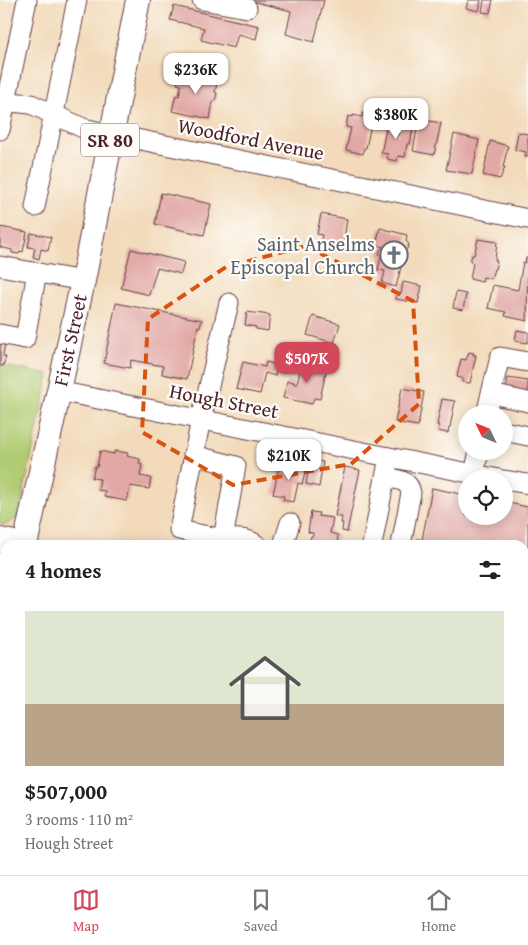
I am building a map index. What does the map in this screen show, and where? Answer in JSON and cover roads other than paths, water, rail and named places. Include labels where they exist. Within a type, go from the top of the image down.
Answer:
[{"type":"main road","name":"First Street","points":[[25,540],[83,280],[138,0]]},
{"type":"street","points":[[0,130],[3,101],[27,0]]},
{"type":"street","points":[[34,207],[77,0]]},
{"type":"street","points":[[202,0],[247,8]]},
{"type":"street","points":[[3,101],[31,104],[84,128],[112,134]]},
{"type":"street","name":"Woodford Avenue","points":[[112,134],[528,218]]},
{"type":"street","points":[[0,266],[83,280]]},
{"type":"street","points":[[0,334],[25,339],[37,272]]},
{"type":"street","points":[[229,303],[201,419],[179,530],[223,539],[244,538],[249,540]]},
{"type":"street","points":[[488,405],[500,356],[528,362]]},
{"type":"street","name":"Hough Street","points":[[58,391],[458,471]]},
{"type":"street","points":[[490,394],[528,402]]},
{"type":"street","points":[[513,433],[528,436]]},
{"type":"street","points":[[194,455],[236,466],[223,539]]},
{"type":"street","points":[[373,540],[389,457]]},
{"type":"street","points":[[385,477],[405,482],[410,486],[402,540]]},
{"type":"street","points":[[513,482],[528,484]]},
{"type":"street","points":[[285,540],[290,523]]},
{"type":"place","name":"Saint Anselms Episcopal Church","points":[[394,255]]}]
